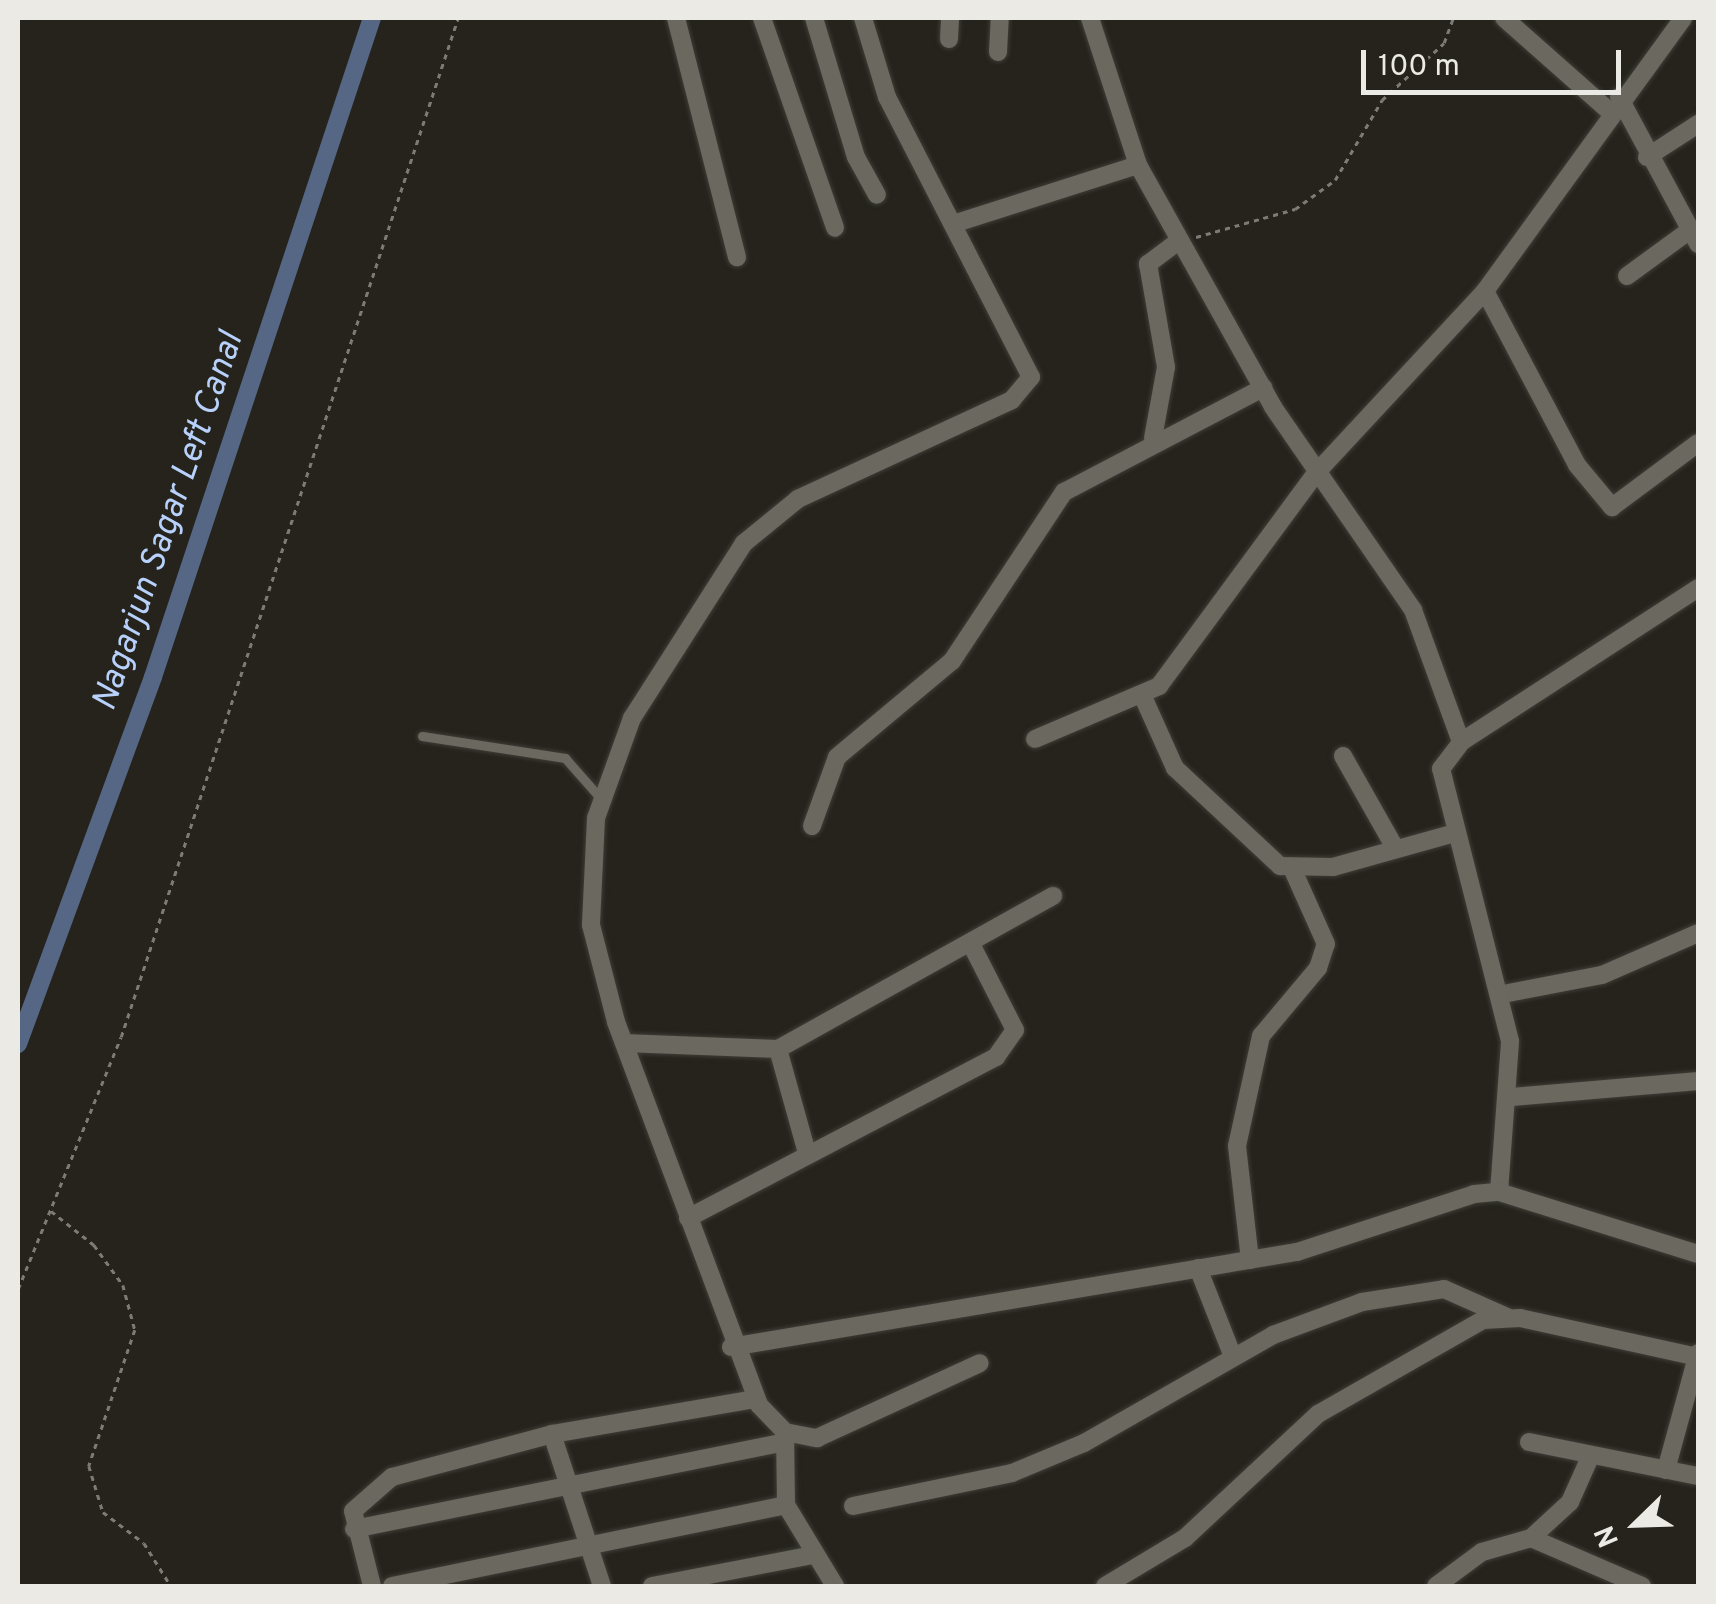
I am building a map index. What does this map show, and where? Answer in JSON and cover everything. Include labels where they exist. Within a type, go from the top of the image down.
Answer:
[{"type":"street","points":[[676,18],[737,257]]},
{"type":"street","points":[[762,18],[835,228]]},
{"type":"street","points":[[814,18],[856,157],[878,195]]},
{"type":"street","points":[[834,1586],[812,1555],[786,1505],[785,1437],[754,1399],[731,1347],[624,1043],[591,925],[603,802],[632,718],[744,543],[798,499],[1024,390],[1028,364],[876,72],[863,18]]},
{"type":"street","points":[[950,18],[950,39]]},
{"type":"street","points":[[998,52],[1000,18]]},
{"type":"street","points":[[1090,18],[1138,165],[1263,388],[1413,610],[1460,742]]},
{"type":"street","points":[[1504,18],[1613,104],[1696,240],[1628,276]]},
{"type":"street","points":[[1035,739],[1144,699],[1219,614],[1317,472],[1485,291],[1613,104],[1683,18]]},
{"type":"street","points":[[1647,157],[1698,124]]},
{"type":"street","points":[[954,224],[1138,165]]},
{"type":"street","points":[[1154,438],[1166,367],[1148,264],[1178,242]]},
{"type":"street","points":[[1485,291],[1577,465],[1612,507],[1698,442]]},
{"type":"street","points":[[812,826],[838,757],[952,661],[1044,513],[1154,438],[1263,388]]},
{"type":"street","points":[[1499,1192],[1512,1097],[1503,994],[1455,833],[1441,769],[1460,742],[1698,588]]},
{"type":"street","points":[[1144,699],[1175,768],[1258,854],[1292,868],[1455,833]]},
{"type":"street","points":[[1343,756],[1395,848]]},
{"type":"street","points":[[1250,1260],[1237,1146],[1260,1036],[1318,968],[1326,944],[1292,868]]},
{"type":"street","points":[[624,1043],[778,1049],[1053,896]]},
{"type":"street","points":[[1503,994],[1602,975],[1698,933]]},
{"type":"street","points":[[688,1218],[1010,1043],[1009,1012],[971,944]]},
{"type":"street","points":[[778,1049],[807,1153]]},
{"type":"street","points":[[1512,1097],[1698,1081]]},
{"type":"street","points":[[731,1347],[1250,1260],[1499,1192],[1698,1254]]},
{"type":"street","points":[[1198,1268],[1233,1358]]},
{"type":"street","points":[[854,1506],[1012,1473],[1310,1318],[1415,1288],[1476,1298],[1507,1317]]},
{"type":"street","points":[[1105,1586],[1185,1538],[1318,1414],[1483,1320],[1507,1317],[1698,1355],[1666,1470]]},
{"type":"street","points":[[354,1530],[785,1437],[817,1438],[980,1363]]},
{"type":"street","points":[[372,1586],[354,1530],[358,1500],[392,1477],[552,1434],[754,1399]]},
{"type":"street","points":[[552,1434],[602,1586]]},
{"type":"street","points":[[1529,1442],[1698,1476]]},
{"type":"street","points":[[1436,1586],[1482,1552],[1531,1538],[1570,1502],[1592,1455]]},
{"type":"street","points":[[392,1586],[585,1541],[786,1505]]},
{"type":"street","points":[[1531,1538],[1642,1586]]},
{"type":"street","points":[[652,1586],[812,1555]]},
{"type":"lane","points":[[422,736],[565,758],[603,802]]},
{"type":"path","points":[[18,1289],[121,1037],[458,18]]},
{"type":"path","points":[[1178,242],[1305,205],[1349,166],[1382,100],[1444,43],[1454,18]]},
{"type":"path","points":[[50,1210],[94,1245],[123,1285],[136,1330],[89,1466],[103,1512],[144,1543],[171,1586]]},
{"type":"waterway","name":"Nagarjun Sagar Left Canal","points":[[18,1044],[153,677],[372,18]]}]
